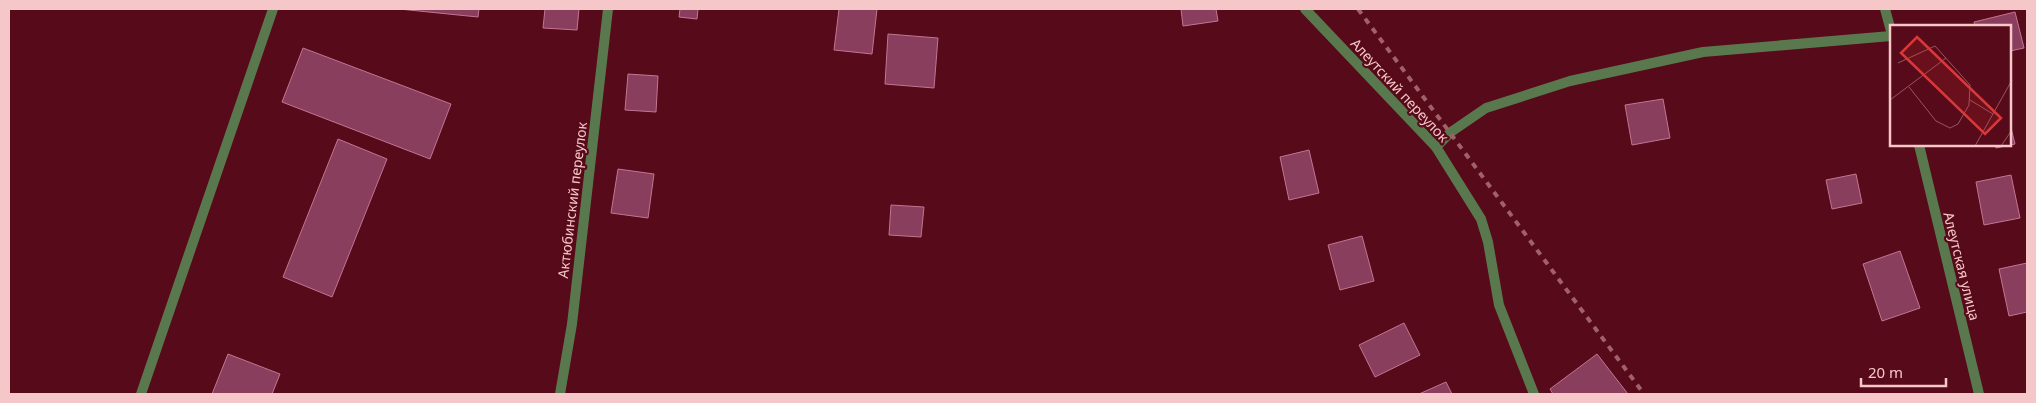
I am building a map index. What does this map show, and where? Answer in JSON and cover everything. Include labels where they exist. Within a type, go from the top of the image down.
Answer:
[{"type":"street","points":[[141,394],[273,9]]},
{"type":"street","name":"Актюбинский переулок","points":[[560,394],[572,324],[608,9]]},
{"type":"street","name":"Алеутский переулок","points":[[1305,9],[1436,148],[1481,219],[1488,242],[1499,305],[1534,394]]},
{"type":"street","points":[[1885,9],[1890,27]]},
{"type":"street","points":[[1436,148],[1451,132],[1486,108],[1570,81],[1703,52],[1890,36]]},
{"type":"street","name":"Алеутская улица","points":[[1919,146],[1979,394]]},
{"type":"building","points":[[399,9],[479,9],[478,17]]},
{"type":"building","points":[[545,9],[579,9],[577,30],[543,28]]},
{"type":"building","points":[[680,9],[698,9],[697,19],[679,17]]},
{"type":"building","points":[[839,9],[877,9],[872,54],[834,50]]},
{"type":"building","points":[[1181,9],[1216,9],[1218,21],[1183,26]]},
{"type":"building","points":[[2015,12],[2024,48],[2011,51],[2011,25],[1975,25],[1974,22]]},
{"type":"building","points":[[888,34],[938,38],[934,88],[885,84]]},
{"type":"building","points":[[303,48],[451,104],[430,159],[282,102]]},
{"type":"building","points":[[628,74],[658,76],[656,112],[625,110]]},
{"type":"building","points":[[1663,99],[1670,138],[1632,145],[1625,105]]},
{"type":"building","points":[[2011,128],[2015,144],[2011,145]]},
{"type":"building","points":[[338,139],[387,159],[332,297],[283,277]]},
{"type":"building","points":[[1309,150],[1319,193],[1289,200],[1280,157]]},
{"type":"building","points":[[618,169],[654,174],[648,218],[611,213]]},
{"type":"building","points":[[1856,174],[1862,203],[1832,209],[1826,180]]},
{"type":"building","points":[[2011,175],[2020,218],[1984,225],[1976,182]]},
{"type":"building","points":[[891,205],[924,207],[921,237],[889,235]]},
{"type":"building","points":[[1362,236],[1374,281],[1340,290],[1328,245]]},
{"type":"building","points":[[1900,251],[1920,308],[1882,321],[1863,264]]},
{"type":"building","points":[[2027,263],[2027,312],[2009,316],[1999,269]]},
{"type":"building","points":[[1404,323],[1420,355],[1375,377],[1359,345]]},
{"type":"building","points":[[228,354],[280,374],[272,394],[212,394]]},
{"type":"building","points":[[1597,354],[1628,394],[1553,394],[1550,389]]},
{"type":"building","points":[[1446,382],[1452,394],[1419,394]]},
{"type":"railway","points":[[1358,9],[1644,394]]}]
